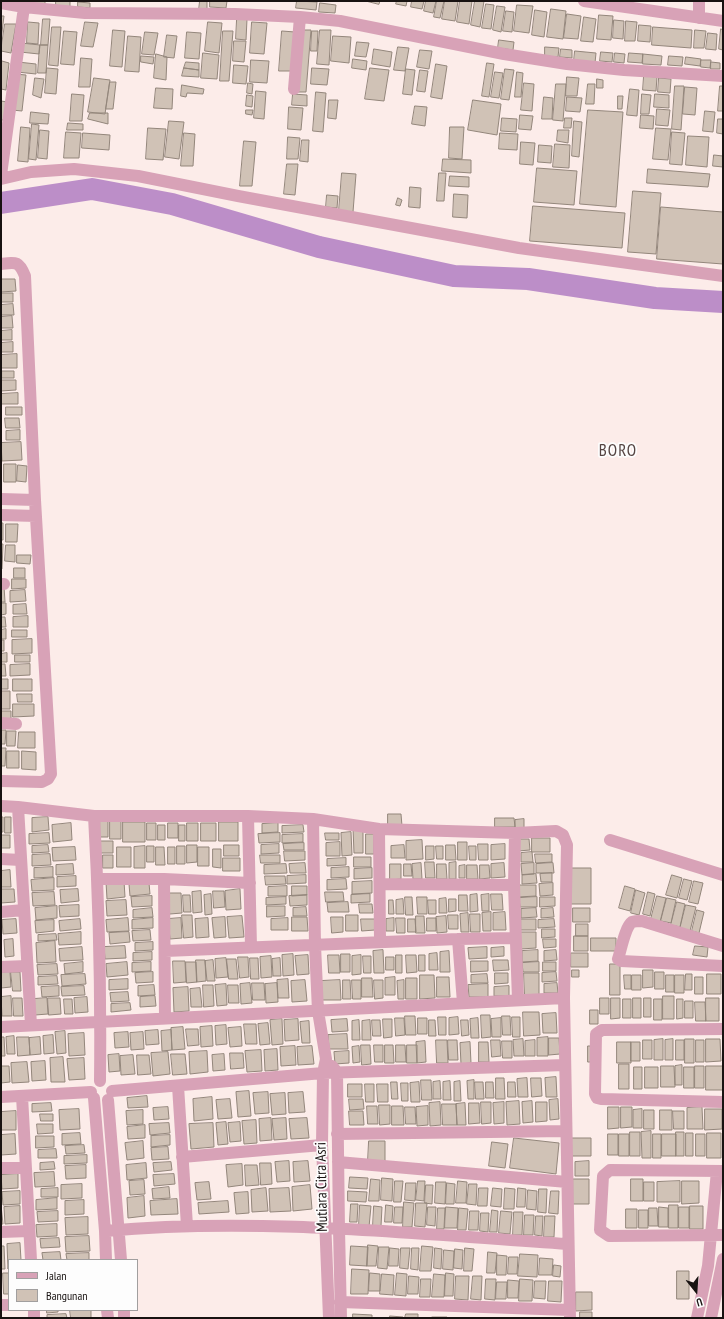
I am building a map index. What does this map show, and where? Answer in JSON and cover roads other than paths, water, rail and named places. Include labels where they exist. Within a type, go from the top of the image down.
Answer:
[{"type":"street","points":[[584,1],[723,21]]},
{"type":"street","points":[[698,18],[699,1]]},
{"type":"street","points":[[1,3],[24,7],[85,13],[235,14],[300,17],[340,22],[504,54],[567,64],[624,70],[723,76]]},
{"type":"street","points":[[1,176],[24,7]]},
{"type":"street","points":[[294,89],[300,17]]},
{"type":"street","points":[[1,179],[31,172],[74,169],[138,176],[519,248],[723,276]]},
{"type":"street","points":[[1,264],[14,262],[19,264],[25,276],[35,500],[51,774],[48,779],[42,782],[1,781]]},
{"type":"street","points":[[1,499],[35,500]]},
{"type":"street","points":[[1,515],[36,516]]},
{"type":"street","points":[[1,723],[16,724]]},
{"type":"street","points":[[1,806],[94,816],[248,816],[313,818],[379,829],[515,833],[556,831],[563,835],[566,840],[567,853],[564,998],[570,1314],[340,1302]]},
{"type":"street","points":[[18,807],[31,1025]]},
{"type":"street","points":[[94,816],[97,879],[100,1081]]},
{"type":"street","points":[[248,816],[251,947]]},
{"type":"street","name":"Mutiara Citra Asri","points":[[313,818],[315,945],[318,1011],[326,1058],[323,1073],[322,1145],[329,1318]]},
{"type":"street","points":[[379,829],[380,942]]},
{"type":"street","points":[[515,833],[514,885],[518,1000]]},
{"type":"street","points":[[610,840],[723,875]]},
{"type":"street","points":[[1,859],[21,860]]},
{"type":"street","points":[[97,879],[164,879],[250,883]]},
{"type":"street","points":[[164,879],[165,1018]]},
{"type":"street","points":[[380,884],[514,885]]},
{"type":"street","points":[[1,912],[24,910]]},
{"type":"street","points":[[723,946],[642,921],[636,921],[631,923],[627,929],[618,959],[621,962],[723,966]]},
{"type":"street","points":[[165,951],[515,938]]},
{"type":"street","points":[[458,939],[463,1003]]},
{"type":"street","points":[[1,967],[27,966]]},
{"type":"street","points":[[1,1027],[564,998]]},
{"type":"street","points":[[723,1029],[602,1030],[596,1034],[595,1094],[596,1098],[601,1099],[723,1102]]},
{"type":"street","name":"Mutiara Citra Asri","points":[[326,1058],[337,1072],[341,1318]]},
{"type":"street","points":[[93,1095],[98,1101],[103,1102],[110,1095],[178,1086],[323,1073],[565,1065]]},
{"type":"street","points":[[106,1259],[105,1231],[93,1095],[94,1085],[100,1081],[110,1084],[121,1259]]},
{"type":"street","points":[[178,1086],[187,1226]]},
{"type":"street","points":[[1,1097],[93,1095]]},
{"type":"street","points":[[22,1096],[31,1259]]},
{"type":"street","points":[[338,1134],[566,1131]]},
{"type":"street","points":[[182,1157],[322,1145]]},
{"type":"street","points":[[338,1162],[567,1182]]},
{"type":"street","points":[[1,1168],[26,1168]]},
{"type":"street","points":[[697,1318],[708,1266],[717,1235],[720,1171],[610,1170],[603,1176],[600,1230],[609,1236],[717,1235]]},
{"type":"street","points":[[105,1231],[187,1226],[326,1228],[568,1244]]},
{"type":"street","points":[[1,1232],[29,1231]]},
{"type":"street","points":[[711,1318],[723,1259]]},
{"type":"waterway","points":[[1,203],[92,189],[172,204],[319,247],[454,276],[528,279],[655,298],[723,302]]},
{"type":"district","name":"BORO","points":[[618,451]]}]
